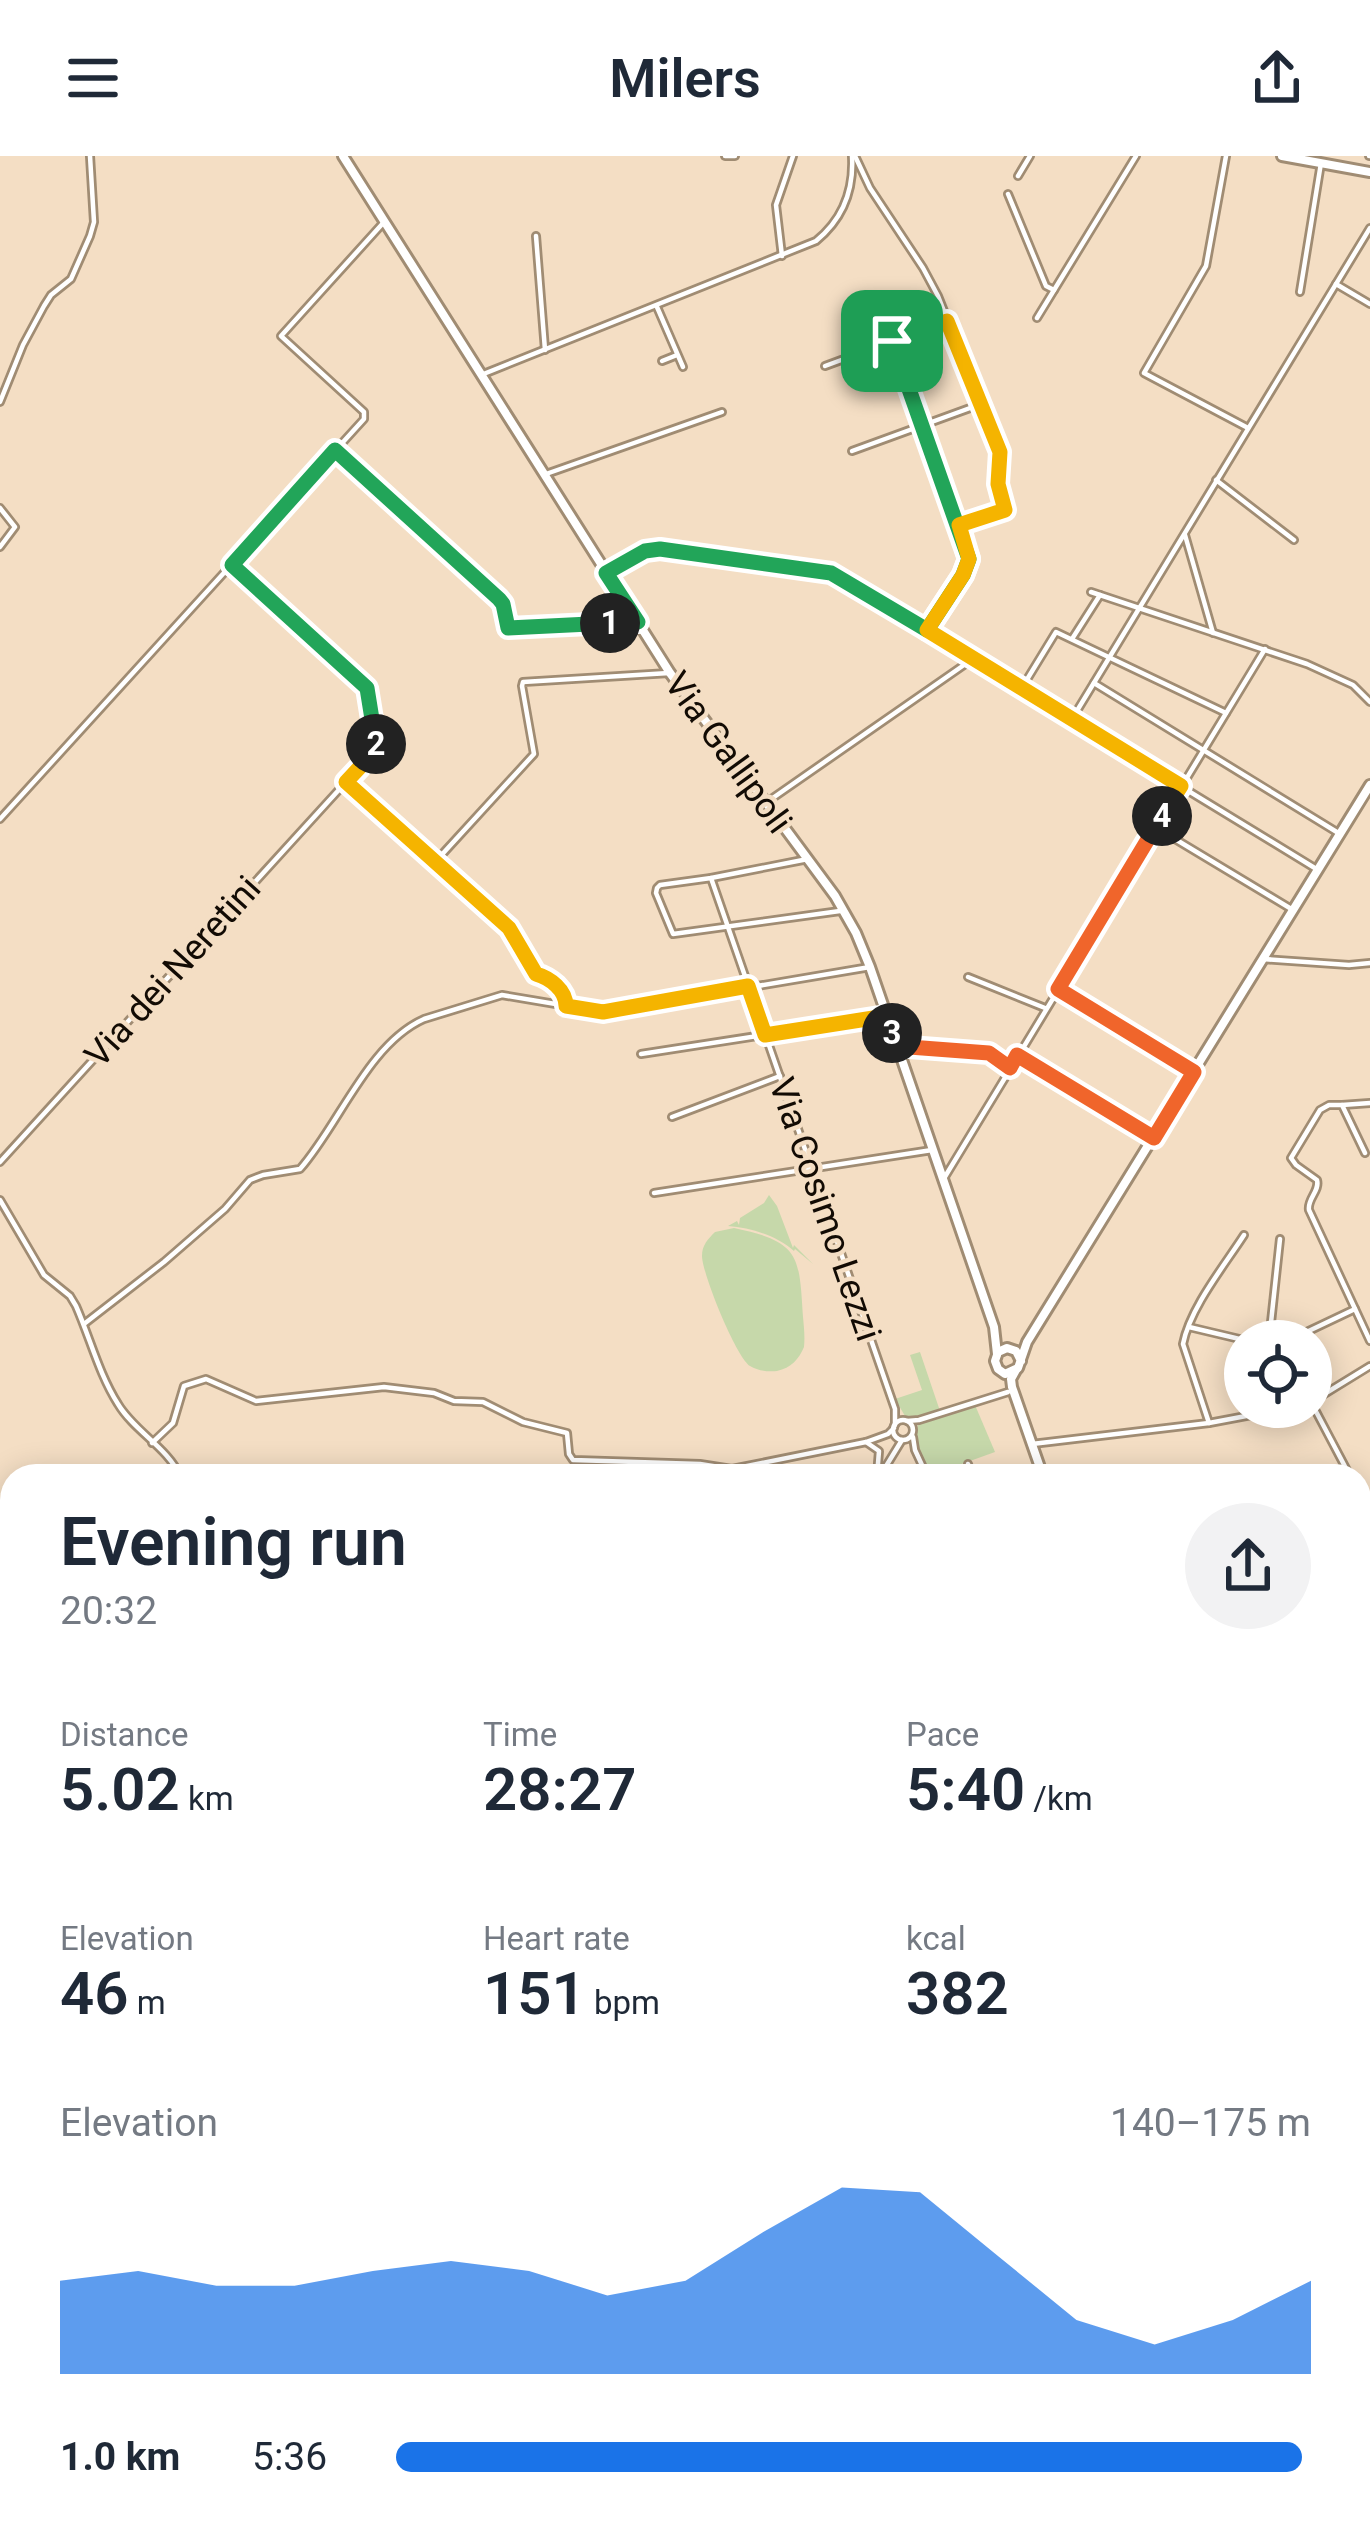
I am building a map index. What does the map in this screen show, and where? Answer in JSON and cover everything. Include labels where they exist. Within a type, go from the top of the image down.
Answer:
[{"type":"main road","name":"Via Gallipoli","points":[[343,156],[670,674],[844,910],[870,968],[994,1327],[1019,1365]]},
{"type":"main road","points":[[1282,156],[1370,172]]},
{"type":"main road","points":[[1037,1464],[1011,1379],[1027,1342],[1370,785]]},
{"type":"main road","name":"Via Gallipoli","points":[[994,1327],[995,1364],[1036,1464]]},
{"type":"main road","points":[[997,1354],[1027,1342]]},
{"type":"main road","points":[[1000,1371],[1009,1374],[1019,1365]]},
{"type":"street","points":[[0,402],[23,345],[51,295],[71,279],[90,236],[94,222],[90,156]]},
{"type":"street","points":[[725,156],[735,156]]},
{"type":"street","points":[[782,256],[776,206],[793,156]]},
{"type":"street","points":[[853,156],[923,268],[1000,452],[998,484],[1005,510],[959,525]]},
{"type":"street","points":[[481,375],[816,242],[840,215],[850,195],[853,156]]},
{"type":"street","points":[[1018,176],[1030,156]]},
{"type":"street","points":[[1037,318],[1136,156]]},
{"type":"street","points":[[1226,156],[1206,266],[1144,374],[1249,428]]},
{"type":"street","points":[[1300,292],[1321,163]]},
{"type":"street","points":[[850,195],[870,188]]},
{"type":"street","points":[[1009,194],[1046,286],[1054,290]]},
{"type":"street","points":[[0,819],[366,415],[281,336],[384,222]]},
{"type":"street","points":[[1072,719],[1370,228]]},
{"type":"street","points":[[536,236],[545,350]]},
{"type":"street","points":[[1336,284],[1370,304]]},
{"type":"street","points":[[656,306],[683,368]]},
{"type":"street","points":[[826,366],[947,321]]},
{"type":"street","points":[[892,341],[969,559],[927,630]]},
{"type":"street","points":[[662,361],[677,355]]},
{"type":"street","points":[[852,451],[979,405]]},
{"type":"street","points":[[544,475],[722,412]]},
{"type":"street","points":[[335,450],[499,599],[508,628],[638,622]]},
{"type":"street","points":[[1216,480],[1294,540]]},
{"type":"street","points":[[0,508],[15,527],[0,547]]},
{"type":"street","points":[[1185,532],[1214,633]]},
{"type":"street","points":[[606,573],[645,551],[660,549],[831,573],[1318,870]]},
{"type":"street","name":"Via dei Neretini","points":[[0,1162],[376,747],[367,688],[232,565]]},
{"type":"street","points":[[1091,592],[1307,664],[1353,686],[1370,702]]},
{"type":"street","points":[[1072,639],[1100,595]]},
{"type":"street","points":[[1022,688],[1056,632],[1226,713]]},
{"type":"street","points":[[943,1180],[1265,649]]},
{"type":"street","points":[[766,803],[974,658]]},
{"type":"street","points":[[436,861],[534,754],[522,686],[526,680],[670,674]]},
{"type":"street","points":[[1094,683],[1340,834]]},
{"type":"street","points":[[346,782],[509,928],[536,974],[561,990],[566,1006]]},
{"type":"street","points":[[1156,827],[1293,910]]},
{"type":"street","points":[[808,859],[657,888],[656,893],[673,934],[844,910]]},
{"type":"street","name":"Via Cosimo Lezzi","points":[[711,878],[893,1404],[898,1434],[895,1452]]},
{"type":"street","points":[[1264,959],[1370,963]]},
{"type":"street","points":[[84,1324],[164,1262],[250,1180],[300,1169],[372,1067],[413,1024],[502,995],[603,1012],[870,968]]},
{"type":"street","points":[[968,977],[1045,1008]]},
{"type":"street","points":[[1058,989],[1194,1072]]},
{"type":"street","points":[[641,1054],[886,1016]]},
{"type":"street","points":[[896,1046],[989,1053],[1010,1068]]},
{"type":"street","points":[[1017,1055],[1154,1138]]},
{"type":"street","points":[[672,1117],[780,1076]]},
{"type":"street","points":[[1370,1103],[1320,1110],[1291,1158],[1317,1180],[1309,1210],[1370,1341]]},
{"type":"street","points":[[1342,1105],[1365,1153]]},
{"type":"street","points":[[654,1192],[932,1150]]},
{"type":"street","points":[[0,1200],[44,1275],[70,1296],[118,1405],[175,1464]]},
{"type":"street","points":[[1210,1423],[1183,1344],[1188,1327],[1244,1234]]},
{"type":"street","points":[[1271,1320],[1280,1239]]},
{"type":"street","points":[[1332,1320],[1355,1309]]},
{"type":"street","points":[[1188,1327],[1224,1335]]},
{"type":"street","points":[[1332,1389],[1370,1366]]},
{"type":"street","points":[[152,1443],[173,1423],[184,1386],[206,1379],[256,1401],[385,1387],[434,1393],[454,1401],[483,1402],[523,1422],[567,1432],[573,1460],[701,1464]]},
{"type":"street","points":[[898,1434],[908,1422],[1009,1392]]},
{"type":"street","name":"Via Cosimo Lezzi","points":[[893,1404],[908,1422]]},
{"type":"street","points":[[1032,1444],[1224,1420]]},
{"type":"street","points":[[908,1422],[921,1464]]},
{"type":"street","points":[[1325,1428],[1344,1464]]},
{"type":"street","points":[[898,1434],[915,1450]]},
{"type":"street","points":[[757,1464],[883,1436],[912,1435]]},
{"type":"street","points":[[883,1436],[895,1452],[886,1464]]},
{"type":"street","points":[[866,1442],[879,1451],[878,1464]]},
{"type":"green space","points":[[769,1195],[793,1248],[813,1264],[771,1237],[728,1226],[737,1221],[739,1225],[740,1218]]},
{"type":"green space","points":[[734,1228],[784,1246],[797,1266],[804,1347],[782,1370],[760,1370],[744,1359],[708,1279],[704,1245],[715,1232]]},
{"type":"green space","points":[[920,1352],[940,1411],[916,1419],[905,1416],[895,1399],[922,1390],[910,1355]]},
{"type":"green space","points":[[975,1405],[995,1452],[962,1464],[926,1464],[915,1441],[918,1424]]},
{"type":"route","points":[[892,341],[924,425],[959,525],[968,548],[963,575],[927,630],[831,573],[660,549],[645,551],[606,573],[638,622],[508,628],[499,599],[335,450],[232,565],[367,688],[376,747],[346,782],[509,928],[536,974],[561,990],[566,1006],[603,1012],[748,986],[765,1035],[886,1016],[896,1046],[989,1053],[1010,1068],[1017,1055],[1154,1138],[1194,1072],[1058,989],[1181,786],[927,630],[963,575],[969,559],[968,548],[959,525],[1005,510],[998,484],[1000,452],[947,321],[892,341]]}]
